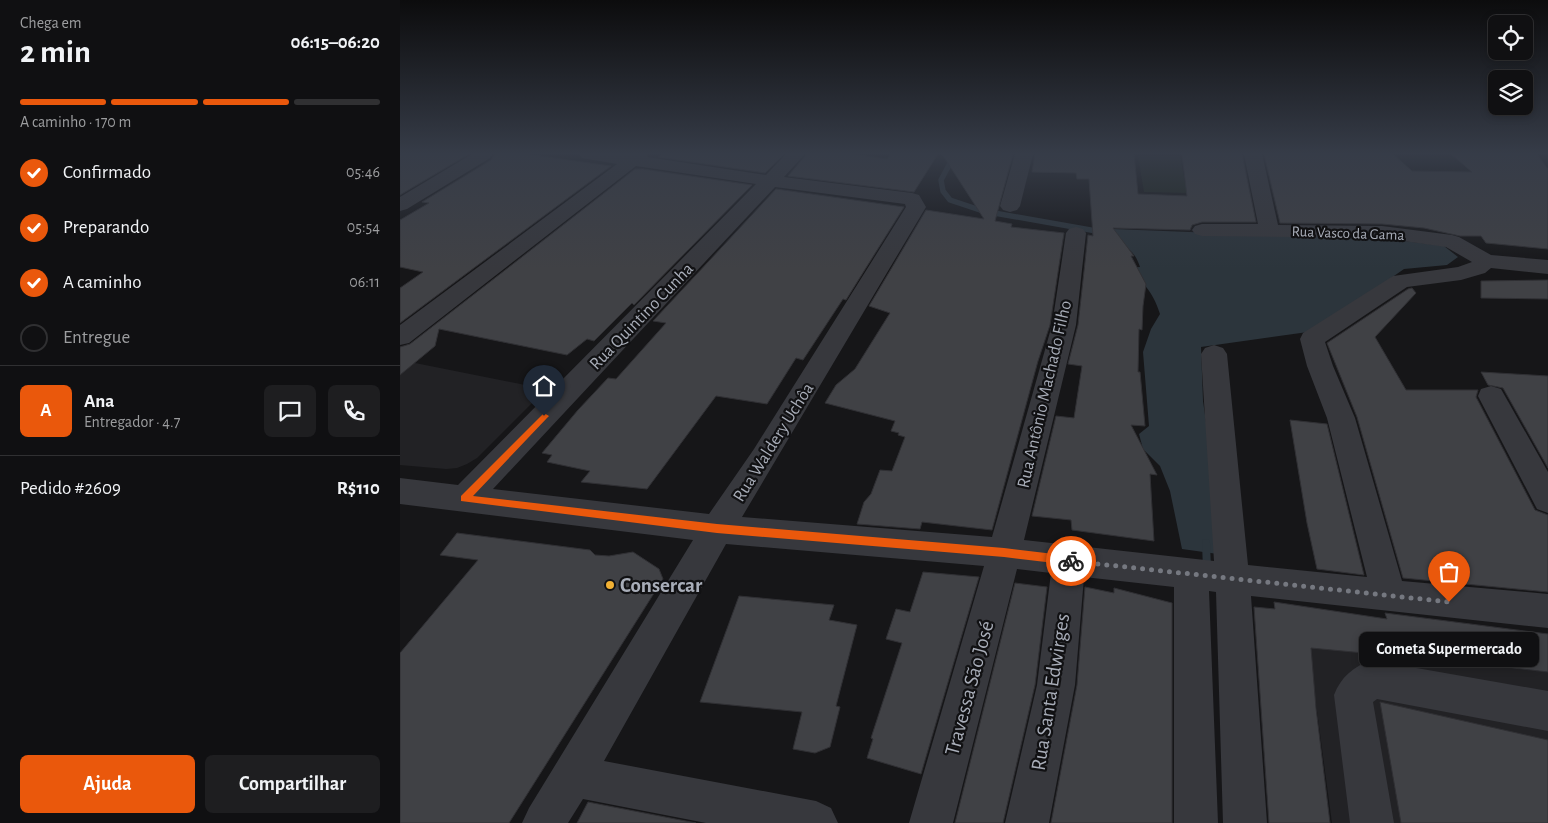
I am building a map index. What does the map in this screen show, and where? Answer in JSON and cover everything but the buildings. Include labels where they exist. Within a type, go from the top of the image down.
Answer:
[{"type":"street","points":[[400,205],[421,192]]},
{"type":"street","points":[[400,336],[590,192]]},
{"type":"street","name":"Rua Quintino Cunha","points":[[464,499],[761,192]]},
{"type":"street","name":"Rua Waldery Uchôa","points":[[544,823],[717,528],[764,457],[916,208],[912,199],[865,192]]},
{"type":"street","points":[[1010,206],[1014,192]]},
{"type":"street","points":[[1261,192],[1269,231]]},
{"type":"street","name":"Rua Vasco da Gama","points":[[1202,230],[1382,232],[1452,241],[1486,261],[1548,268]]},
{"type":"street","name":"Rua Antônio Machado Filho","points":[[1004,553],[1064,325],[1076,233]]},
{"type":"street","points":[[1389,596],[1341,418],[1320,366],[1312,339],[1401,281],[1461,273],[1477,268],[1486,261]]},
{"type":"street","points":[[1214,354],[1246,580],[1245,823]]},
{"type":"street","points":[[1491,396],[1548,500]]},
{"type":"street","points":[[400,491],[717,528],[1004,553],[1389,596],[1548,611]]},
{"type":"street","name":"Travessa São José","points":[[931,823],[1004,553]]},
{"type":"street","name":"Rua Santa Edwirges","points":[[1027,823],[1056,685],[1069,560]]},
{"type":"street","points":[[1192,574],[1196,823]]},
{"type":"street","points":[[1372,823],[1353,695],[1371,680],[1548,711]]},
{"type":"street","points":[[573,776],[816,823]]},
{"type":"shaded area","points":[[1113,229],[1397,240],[1444,246],[1458,257],[1447,265],[1404,269],[1315,331],[1201,347],[1203,401],[1225,555],[1182,549],[1170,491],[1160,466],[1143,449],[1139,434],[1149,426],[1143,352],[1151,329],[1160,314],[1147,288],[1125,268],[1140,267],[1131,251],[1104,240]]},
{"type":"shaded area","points":[[400,360],[545,390],[477,458],[467,464],[457,468],[446,469],[400,465]]},
{"type":"shaded area","points":[[1310,647],[1548,672],[1548,823],[1332,823]]},
{"type":"waterway","points":[[944,192],[950,200],[983,211],[1102,232]]},
{"type":"waterway","points":[[1206,543],[1207,569]]},
{"type":"way so far","points":[[1071,561],[1449,602]]},
{"type":"place","name":"Consercar","points":[[610,585]]},
{"type":"place","name":"Cometa Supermercado","points":[[1449,602]]},
{"type":"route","points":[[544,416],[464,499],[717,528],[1004,553],[1071,561]]}]
